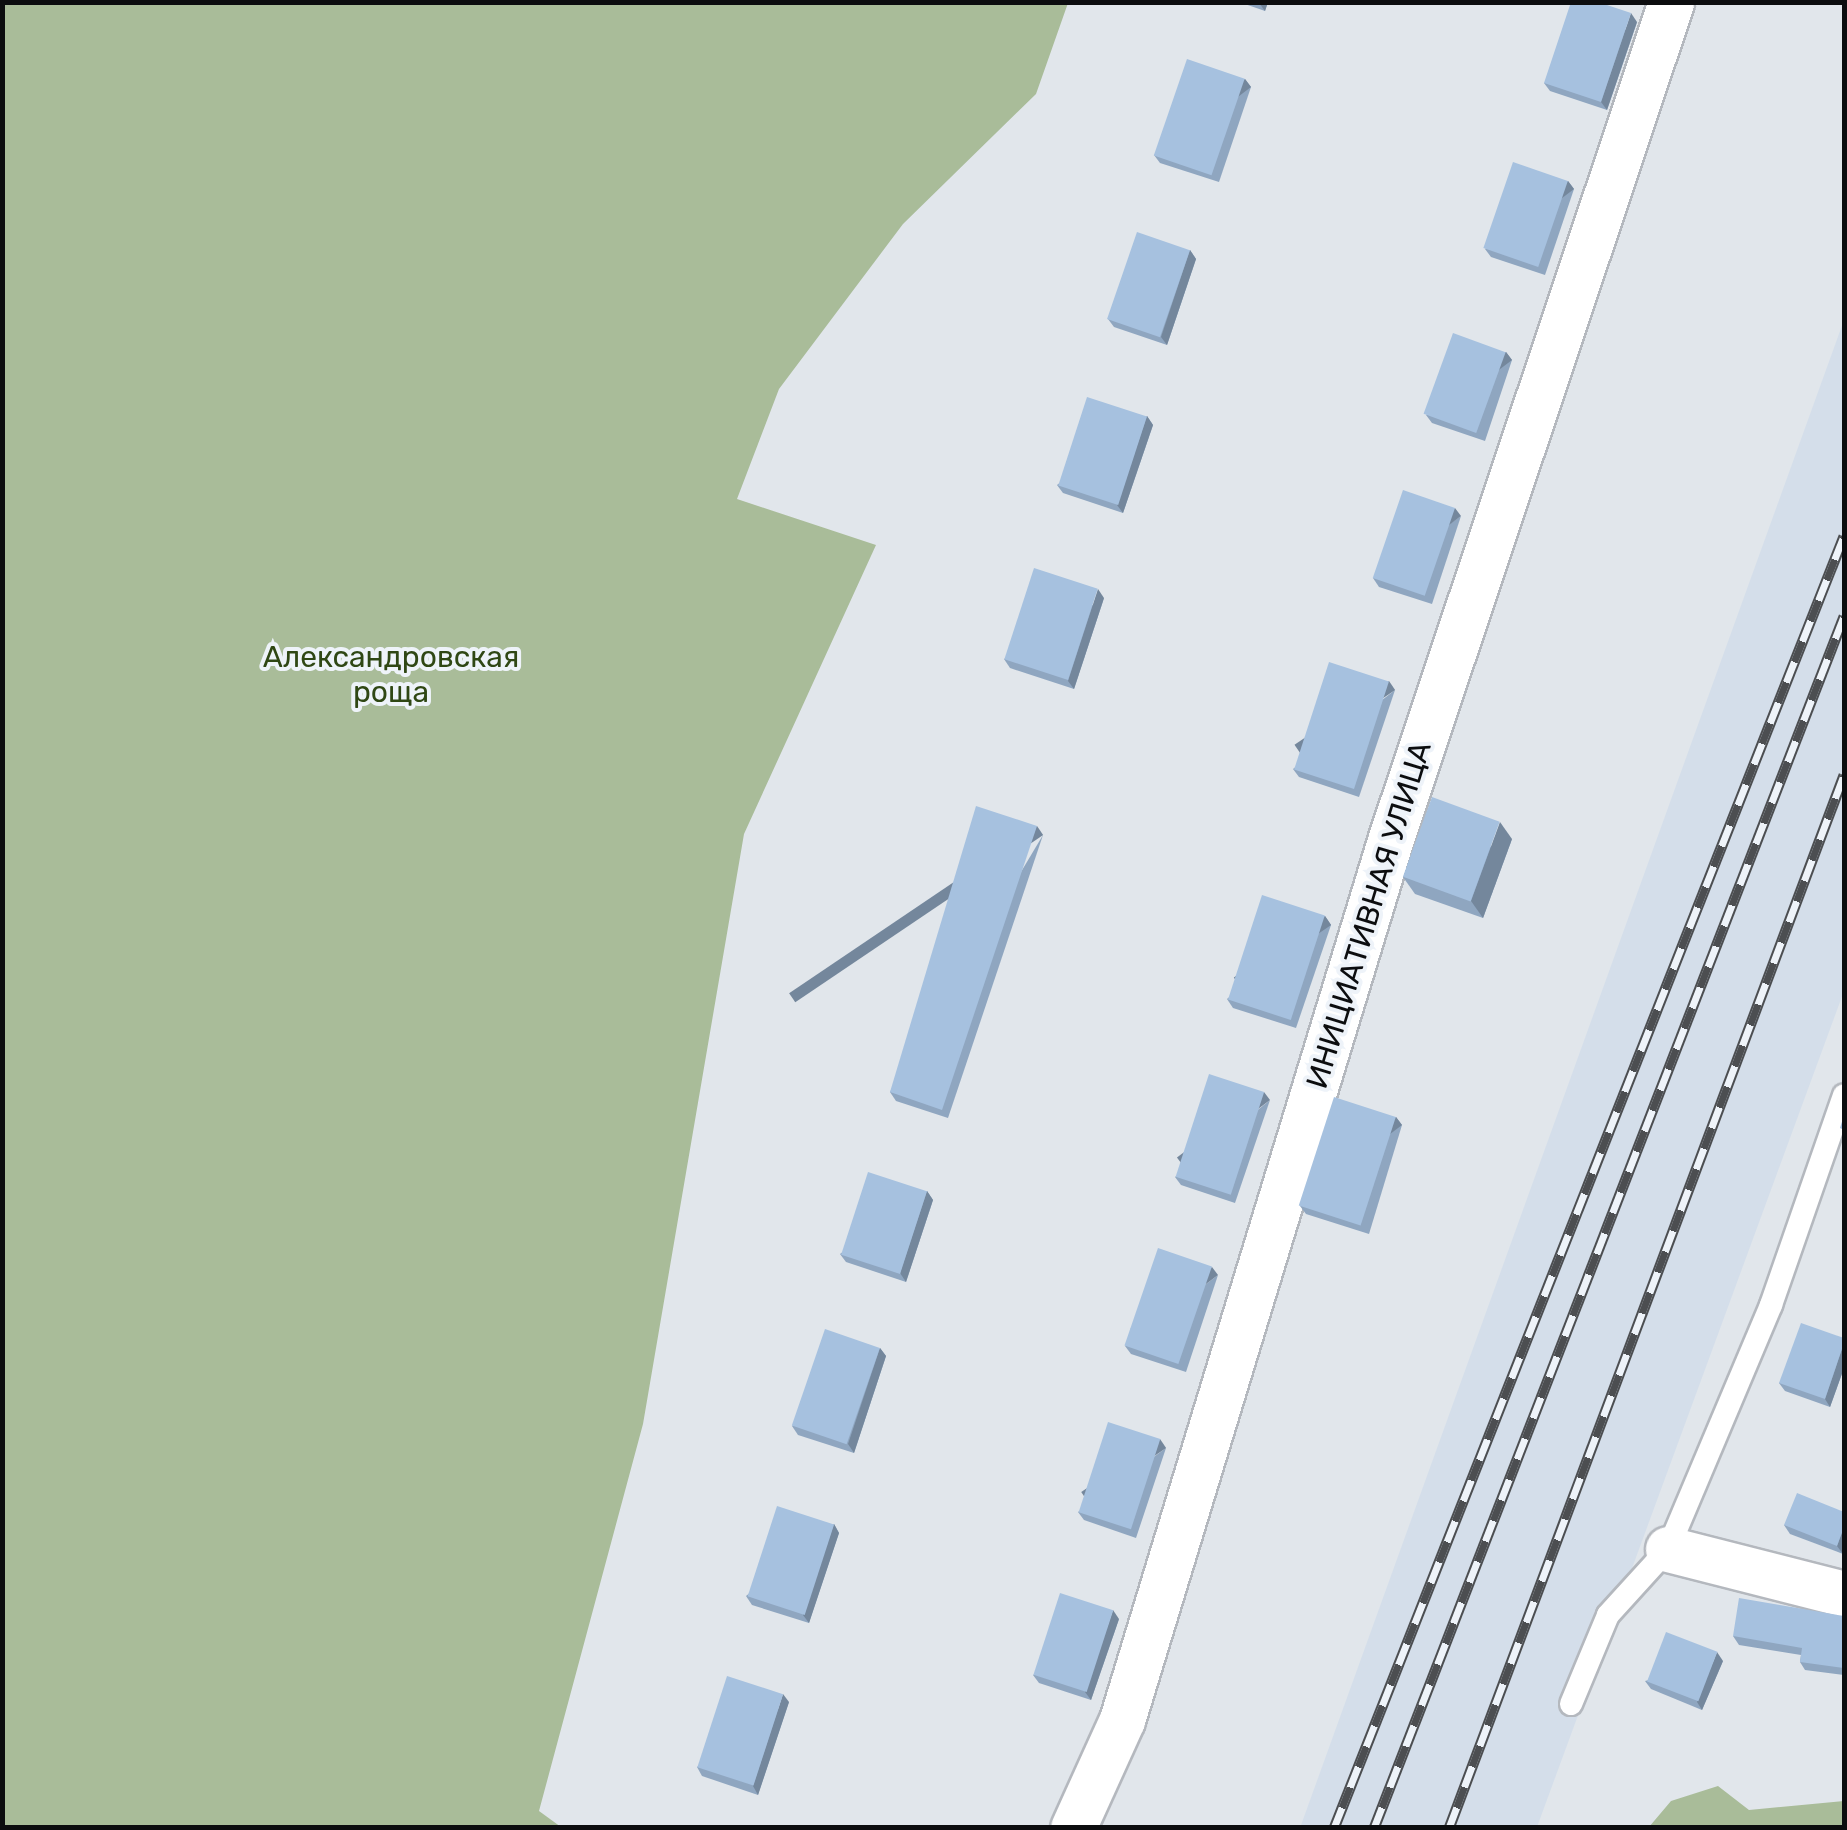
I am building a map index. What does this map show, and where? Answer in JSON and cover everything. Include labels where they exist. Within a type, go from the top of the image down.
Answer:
[{"type":"street","name":"ИНИЦИАТИВНАЯ УЛИЦА","points":[[1073,1828],[1122,1720],[1391,838],[1671,2]]},
{"type":"street","points":[[1668,1549],[1844,1594]]},
{"type":"lane","points":[[1571,1704],[1608,1615],[1668,1549],[1771,1305],[1844,1095]]},
{"type":"shaded area","points":[[1844,320],[1844,991],[1537,1827],[1300,1828]]},
{"type":"green space","name":"Александровская роща","points":[[3,2],[1068,3],[1036,94],[903,224],[779,389],[737,499],[876,545],[744,834],[643,1424],[539,1811],[561,1827],[3,1827]]},
{"type":"green space","points":[[1718,1786],[1749,1810],[1844,1801],[1844,1827],[1649,1827],[1671,1801]]},
{"type":"building","points":[[1571,2],[1598,2],[1631,13],[1601,102],[1544,83]]},
{"type":"building","points":[[1187,59],[1245,79],[1211,175],[1154,155]]},
{"type":"building","points":[[1513,162],[1568,181],[1538,267],[1483,248]]},
{"type":"building","points":[[1137,232],[1190,250],[1160,337],[1107,319]]},
{"type":"building","points":[[1453,333],[1506,352],[1476,433],[1424,414]]},
{"type":"building","points":[[1087,397],[1147,416],[1118,505],[1058,485]]},
{"type":"building","points":[[1403,490],[1455,508],[1425,596],[1373,578]]},
{"type":"building","points":[[1034,568],[1098,589],[1068,680],[1004,659]]},
{"type":"building","points":[[1329,662],[1389,681],[1354,789],[1294,769]]},
{"type":"building","points":[[1432,797],[1500,822],[1471,901],[1403,877]]},
{"type":"building","points":[[976,806],[1037,826],[942,1110],[890,1092]]},
{"type":"building","points":[[1262,895],[1325,915],[1291,1020],[1228,1000]]},
{"type":"building","points":[[1209,1074],[1264,1092],[1231,1195],[1176,1177]]},
{"type":"building","points":[[1334,1097],[1396,1117],[1361,1226],[1299,1205]]},
{"type":"building","points":[[868,1172],[927,1191],[900,1274],[841,1255]]},
{"type":"building","points":[[1158,1248],[1212,1267],[1178,1364],[1124,1345]]},
{"type":"building","points":[[1801,1323],[1844,1338],[1825,1399],[1779,1383]]},
{"type":"building","points":[[825,1329],[880,1348],[847,1444],[792,1425]]},
{"type":"building","points":[[1108,1422],[1160,1439],[1131,1529],[1079,1512]]},
{"type":"building","points":[[1797,1493],[1844,1512],[1844,1527],[1837,1546],[1784,1525]]},
{"type":"building","points":[[777,1506],[834,1525],[805,1615],[748,1596]]},
{"type":"building","points":[[1060,1593],[1113,1610],[1087,1692],[1033,1675]]},
{"type":"building","points":[[1739,1598],[1844,1616],[1844,1668],[1800,1662],[1802,1648],[1733,1636]]},
{"type":"building","points":[[1666,1632],[1717,1652],[1698,1701],[1647,1681]]},
{"type":"building","points":[[727,1676],[783,1694],[753,1786],[697,1767]]},
{"type":"railway","points":[[1334,1828],[1844,536]]},
{"type":"railway","points":[[1374,1828],[1844,616]]},
{"type":"railway","points":[[1449,1828],[1844,775]]}]
